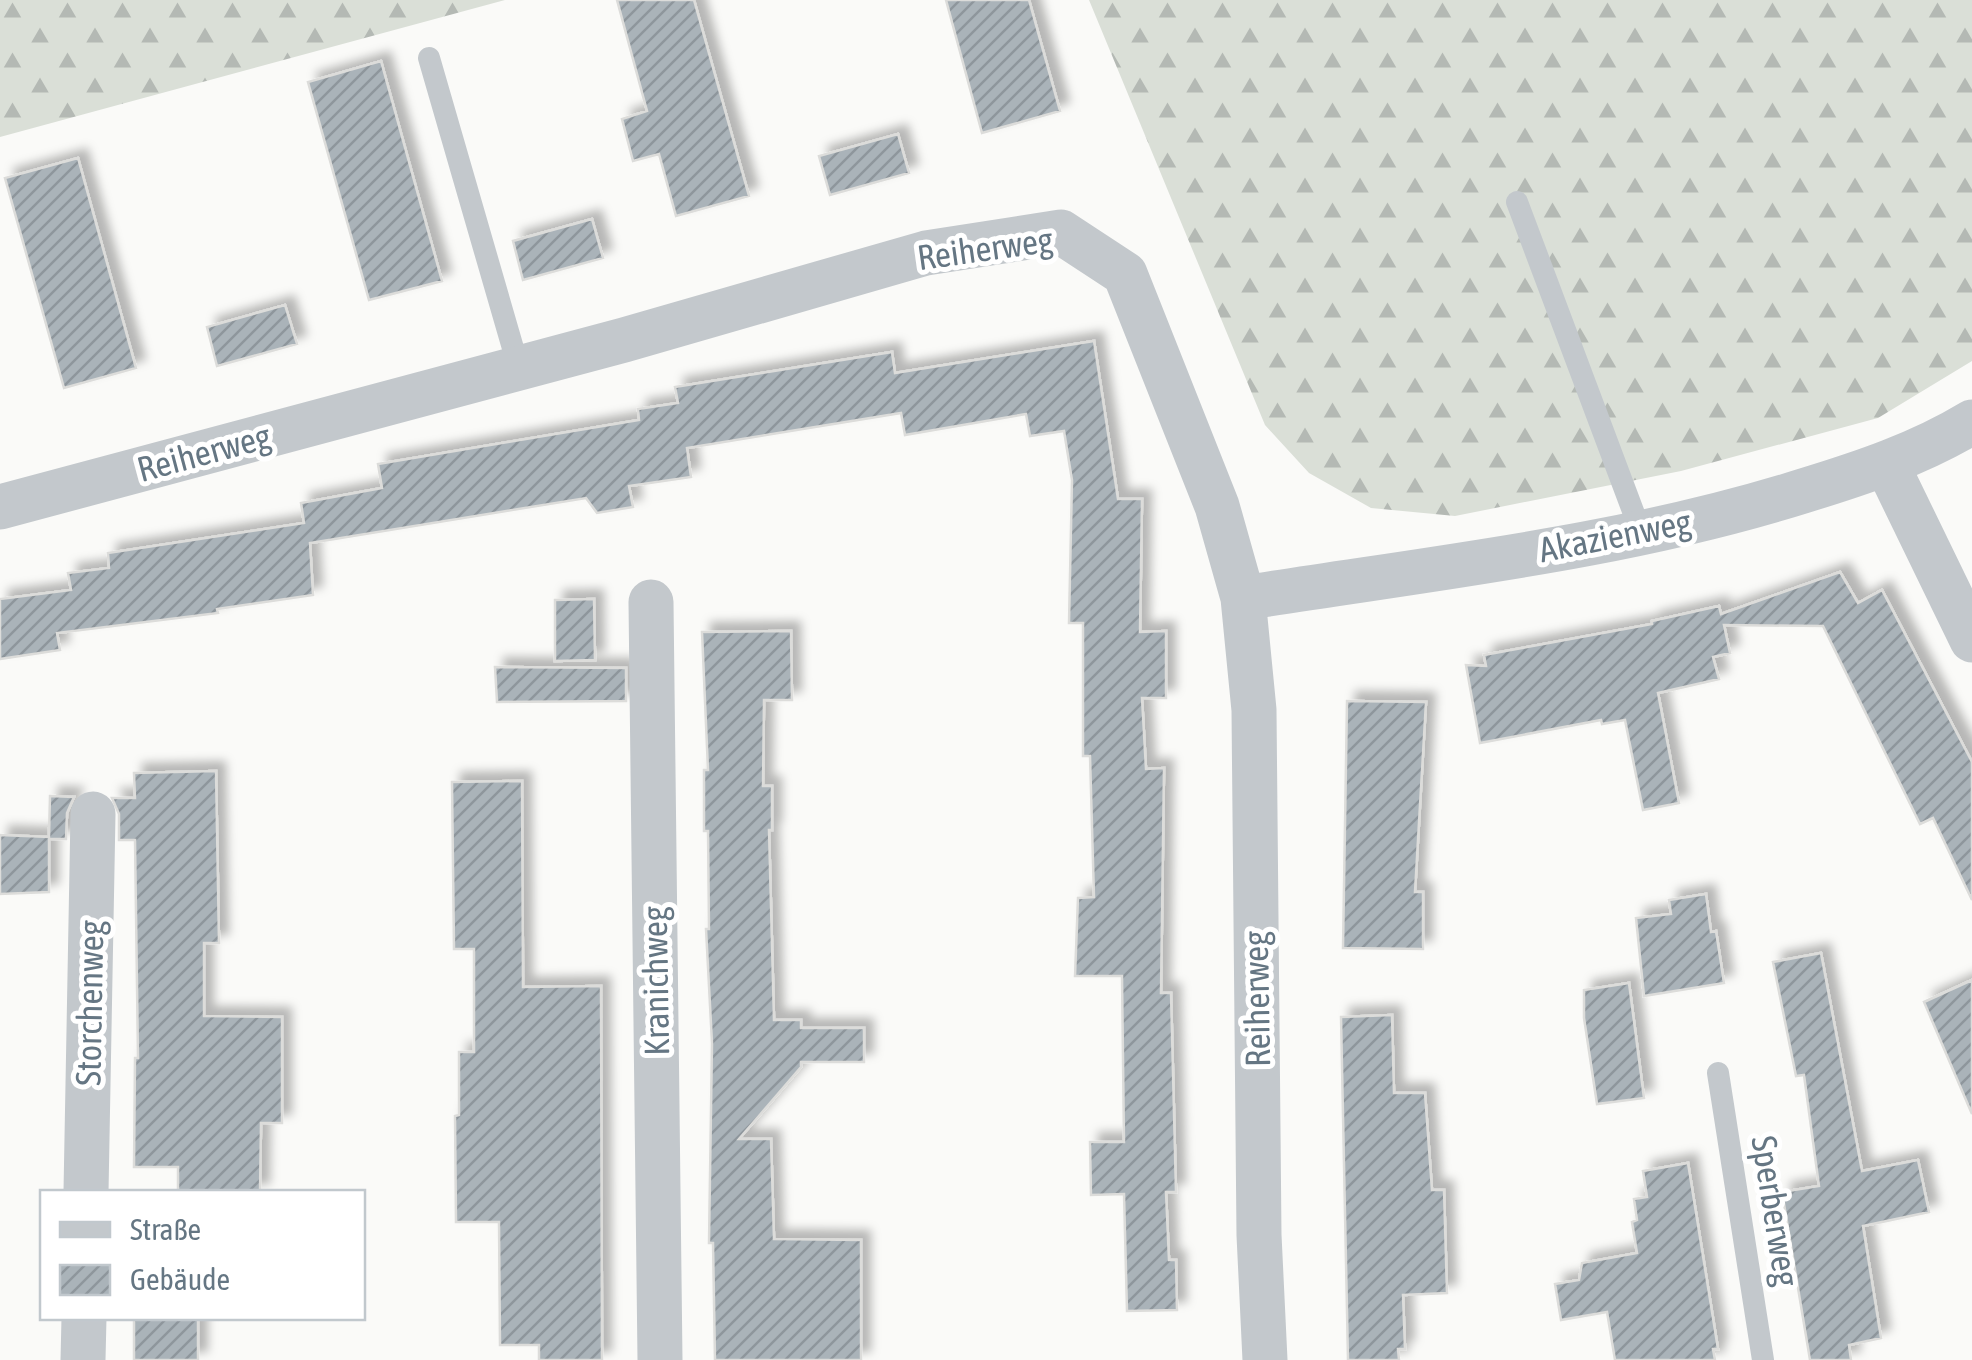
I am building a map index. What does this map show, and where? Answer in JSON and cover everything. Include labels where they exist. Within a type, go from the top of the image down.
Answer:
[{"type":"street","name":"Reiherweg","points":[[0,507],[519,368],[926,253],[1061,232],[1125,274],[1217,506],[1243,598],[1254,710],[1265,1360]]},
{"type":"street","name":"Akazienweg","points":[[1243,598],[1642,535],[1755,506],[1887,465],[1972,422]]},
{"type":"street","points":[[1887,465],[1972,640]]},
{"type":"street","name":"Kranichweg","points":[[652,602],[660,1360]]},
{"type":"street","name":"Storchenweg","points":[[86,1190],[93,814]]},
{"type":"street","points":[[83,1360],[84,1320]]},
{"type":"lane","points":[[430,58],[519,368]]},
{"type":"lane","points":[[1517,202],[1642,535]]},
{"type":"lane","name":"Sperberweg","points":[[1718,1073],[1764,1360]]},
{"type":"green space","points":[[0,0],[505,0],[0,137]]},
{"type":"green space","points":[[1089,0],[1972,0],[1972,361],[1878,418],[1681,471],[1455,516],[1371,508],[1309,473],[1265,425]]},
{"type":"building","points":[[617,0],[694,0],[749,196],[676,216],[659,154],[633,161],[622,119],[647,111]]},
{"type":"building","points":[[946,0],[1029,0],[1060,111],[982,133]]},
{"type":"building","points":[[381,61],[442,281],[369,300],[308,82]]},
{"type":"building","points":[[898,134],[909,173],[830,195],[819,156]]},
{"type":"building","points":[[78,158],[136,368],[64,388],[5,178]]},
{"type":"building","points":[[592,219],[603,258],[523,280],[513,241]]},
{"type":"building","points":[[285,305],[297,344],[217,366],[207,327]]},
{"type":"building","points":[[1094,341],[1118,499],[1142,499],[1140,632],[1166,631],[1166,698],[1142,698],[1146,769],[1164,768],[1161,993],[1171,993],[1176,1192],[1166,1192],[1169,1260],[1176,1260],[1177,1310],[1127,1311],[1124,1194],[1091,1195],[1090,1142],[1124,1142],[1122,976],[1075,976],[1078,898],[1094,897],[1090,756],[1083,756],[1083,623],[1069,623],[1072,480],[1064,431],[1030,436],[1026,414],[905,435],[901,413],[687,448],[691,477],[629,486],[633,507],[597,513],[586,498],[310,543],[313,595],[217,609],[218,613],[57,633],[60,650],[0,659],[0,599],[71,590],[68,573],[109,568],[108,553],[304,523],[301,503],[382,488],[378,464],[639,420],[638,409],[678,403],[675,387],[892,352],[895,373]]},
{"type":"building","points":[[1840,572],[1858,603],[1882,590],[1972,762],[1972,900],[1933,818],[1920,824],[1823,626],[1724,625],[1730,653],[1713,657],[1719,679],[1658,693],[1679,803],[1643,810],[1625,720],[1602,724],[1601,720],[1480,743],[1466,665],[1486,666],[1484,655],[1652,624],[1719,606],[1721,614]]},
{"type":"building","points":[[594,599],[595,660],[555,661],[555,600]]},
{"type":"building","points":[[791,631],[792,700],[764,700],[763,786],[772,786],[769,830],[774,1020],[801,1020],[801,1028],[864,1028],[864,1062],[801,1062],[801,1067],[739,1139],[771,1139],[774,1239],[861,1240],[861,1360],[715,1360],[713,1243],[709,1243],[712,1043],[706,929],[708,831],[704,831],[704,770],[708,770],[702,632]]},
{"type":"building","points":[[495,667],[626,668],[626,701],[497,702]]},
{"type":"building","points":[[1347,701],[1426,702],[1415,892],[1423,892],[1423,949],[1343,948]]},
{"type":"building","points":[[216,771],[219,943],[204,943],[204,1016],[282,1017],[282,1123],[261,1123],[260,1190],[178,1190],[178,1167],[134,1167],[138,1058],[135,840],[119,840],[119,814],[112,798],[135,798],[134,773]]},
{"type":"building","points":[[522,781],[523,987],[601,986],[602,1360],[539,1360],[539,1345],[500,1345],[499,1222],[456,1222],[459,1052],[474,1052],[474,949],[454,949],[452,782]]},
{"type":"building","points":[[50,796],[74,797],[67,813],[66,839],[49,839],[49,892],[0,894],[0,835],[49,837]]},
{"type":"building","points":[[1706,894],[1724,983],[1644,996],[1636,918],[1671,914],[1669,900]]},
{"type":"building","points":[[1821,953],[1862,1171],[1918,1160],[1929,1212],[1863,1226],[1881,1338],[1849,1345],[1851,1360],[1810,1360],[1782,1192],[1819,1186],[1804,1075],[1796,1076],[1773,962]]},
{"type":"building","points":[[1972,980],[1972,1114],[1924,1002]]},
{"type":"building","points":[[1629,983],[1644,1098],[1597,1104],[1584,1018],[1584,990]]},
{"type":"building","points":[[1392,1015],[1394,1093],[1425,1093],[1432,1190],[1444,1190],[1447,1293],[1403,1295],[1405,1349],[1398,1349],[1399,1360],[1348,1360],[1341,1017]]},
{"type":"building","points":[[1688,1163],[1718,1349],[1713,1349],[1715,1360],[1615,1360],[1607,1312],[1561,1320],[1555,1284],[1579,1280],[1582,1263],[1637,1253],[1632,1222],[1637,1220],[1634,1199],[1647,1197],[1643,1171]]},
{"type":"building","points":[[134,1320],[198,1320],[198,1360],[134,1360]]}]
